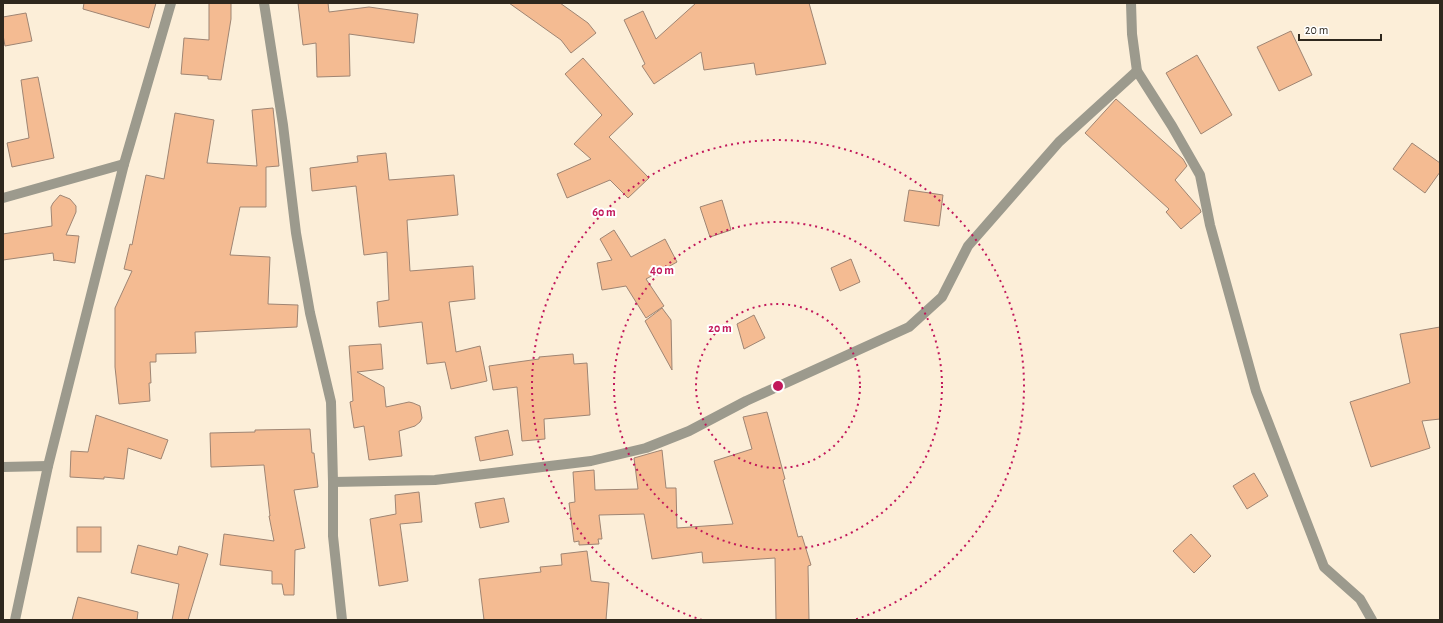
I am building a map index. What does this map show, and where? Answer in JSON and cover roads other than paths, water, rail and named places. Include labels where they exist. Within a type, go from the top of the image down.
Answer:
[{"type":"street","points":[[15,620],[48,466],[124,164],[171,3]]},
{"type":"street","points":[[264,3],[283,125],[296,233],[310,313],[331,402],[333,536],[342,620]]},
{"type":"street","points":[[1131,3],[1132,34],[1137,71],[1172,126],[1200,175],[1210,225],[1256,391],[1324,567],[1360,599],[1372,620]]},
{"type":"street","points":[[333,482],[435,480],[591,462],[646,448],[689,431],[746,400],[909,327],[942,297],[968,246],[1054,148],[1137,71]]},
{"type":"street","points":[[3,198],[124,164]]},
{"type":"street","points":[[3,467],[48,466]]}]
